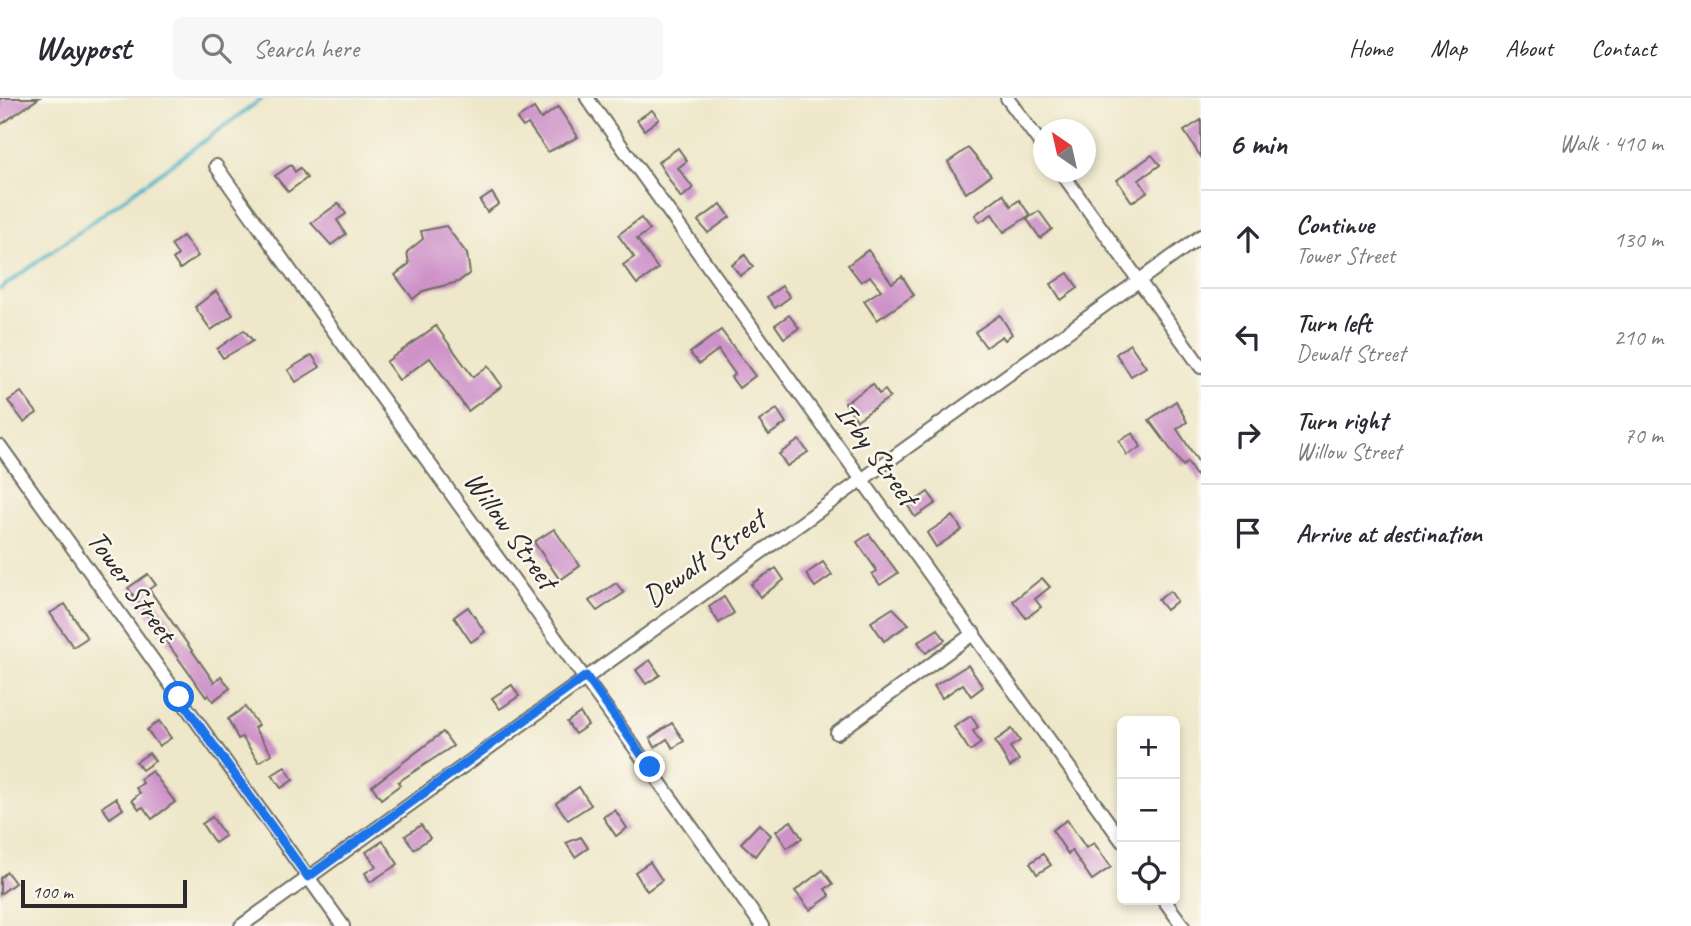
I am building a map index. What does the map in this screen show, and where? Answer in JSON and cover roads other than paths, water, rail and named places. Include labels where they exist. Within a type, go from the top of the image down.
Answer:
[{"type":"street","name":"Irby Street","points":[[587,98],[1117,834]]},
{"type":"street","points":[[1007,98],[1033,133]]},
{"type":"street","name":"Willow Street","points":[[216,166],[351,358],[586,676],[762,926]]},
{"type":"street","points":[[1068,182],[1201,367]]},
{"type":"street","name":"Dewalt Street","points":[[241,926],[1201,236]]},
{"type":"street","name":"Tower Street","points":[[0,446],[344,926]]},
{"type":"street","points":[[837,733],[974,633]]},
{"type":"street","points":[[1168,905],[1183,926]]},
{"type":"waterway","points":[[0,289],[263,98]]}]
